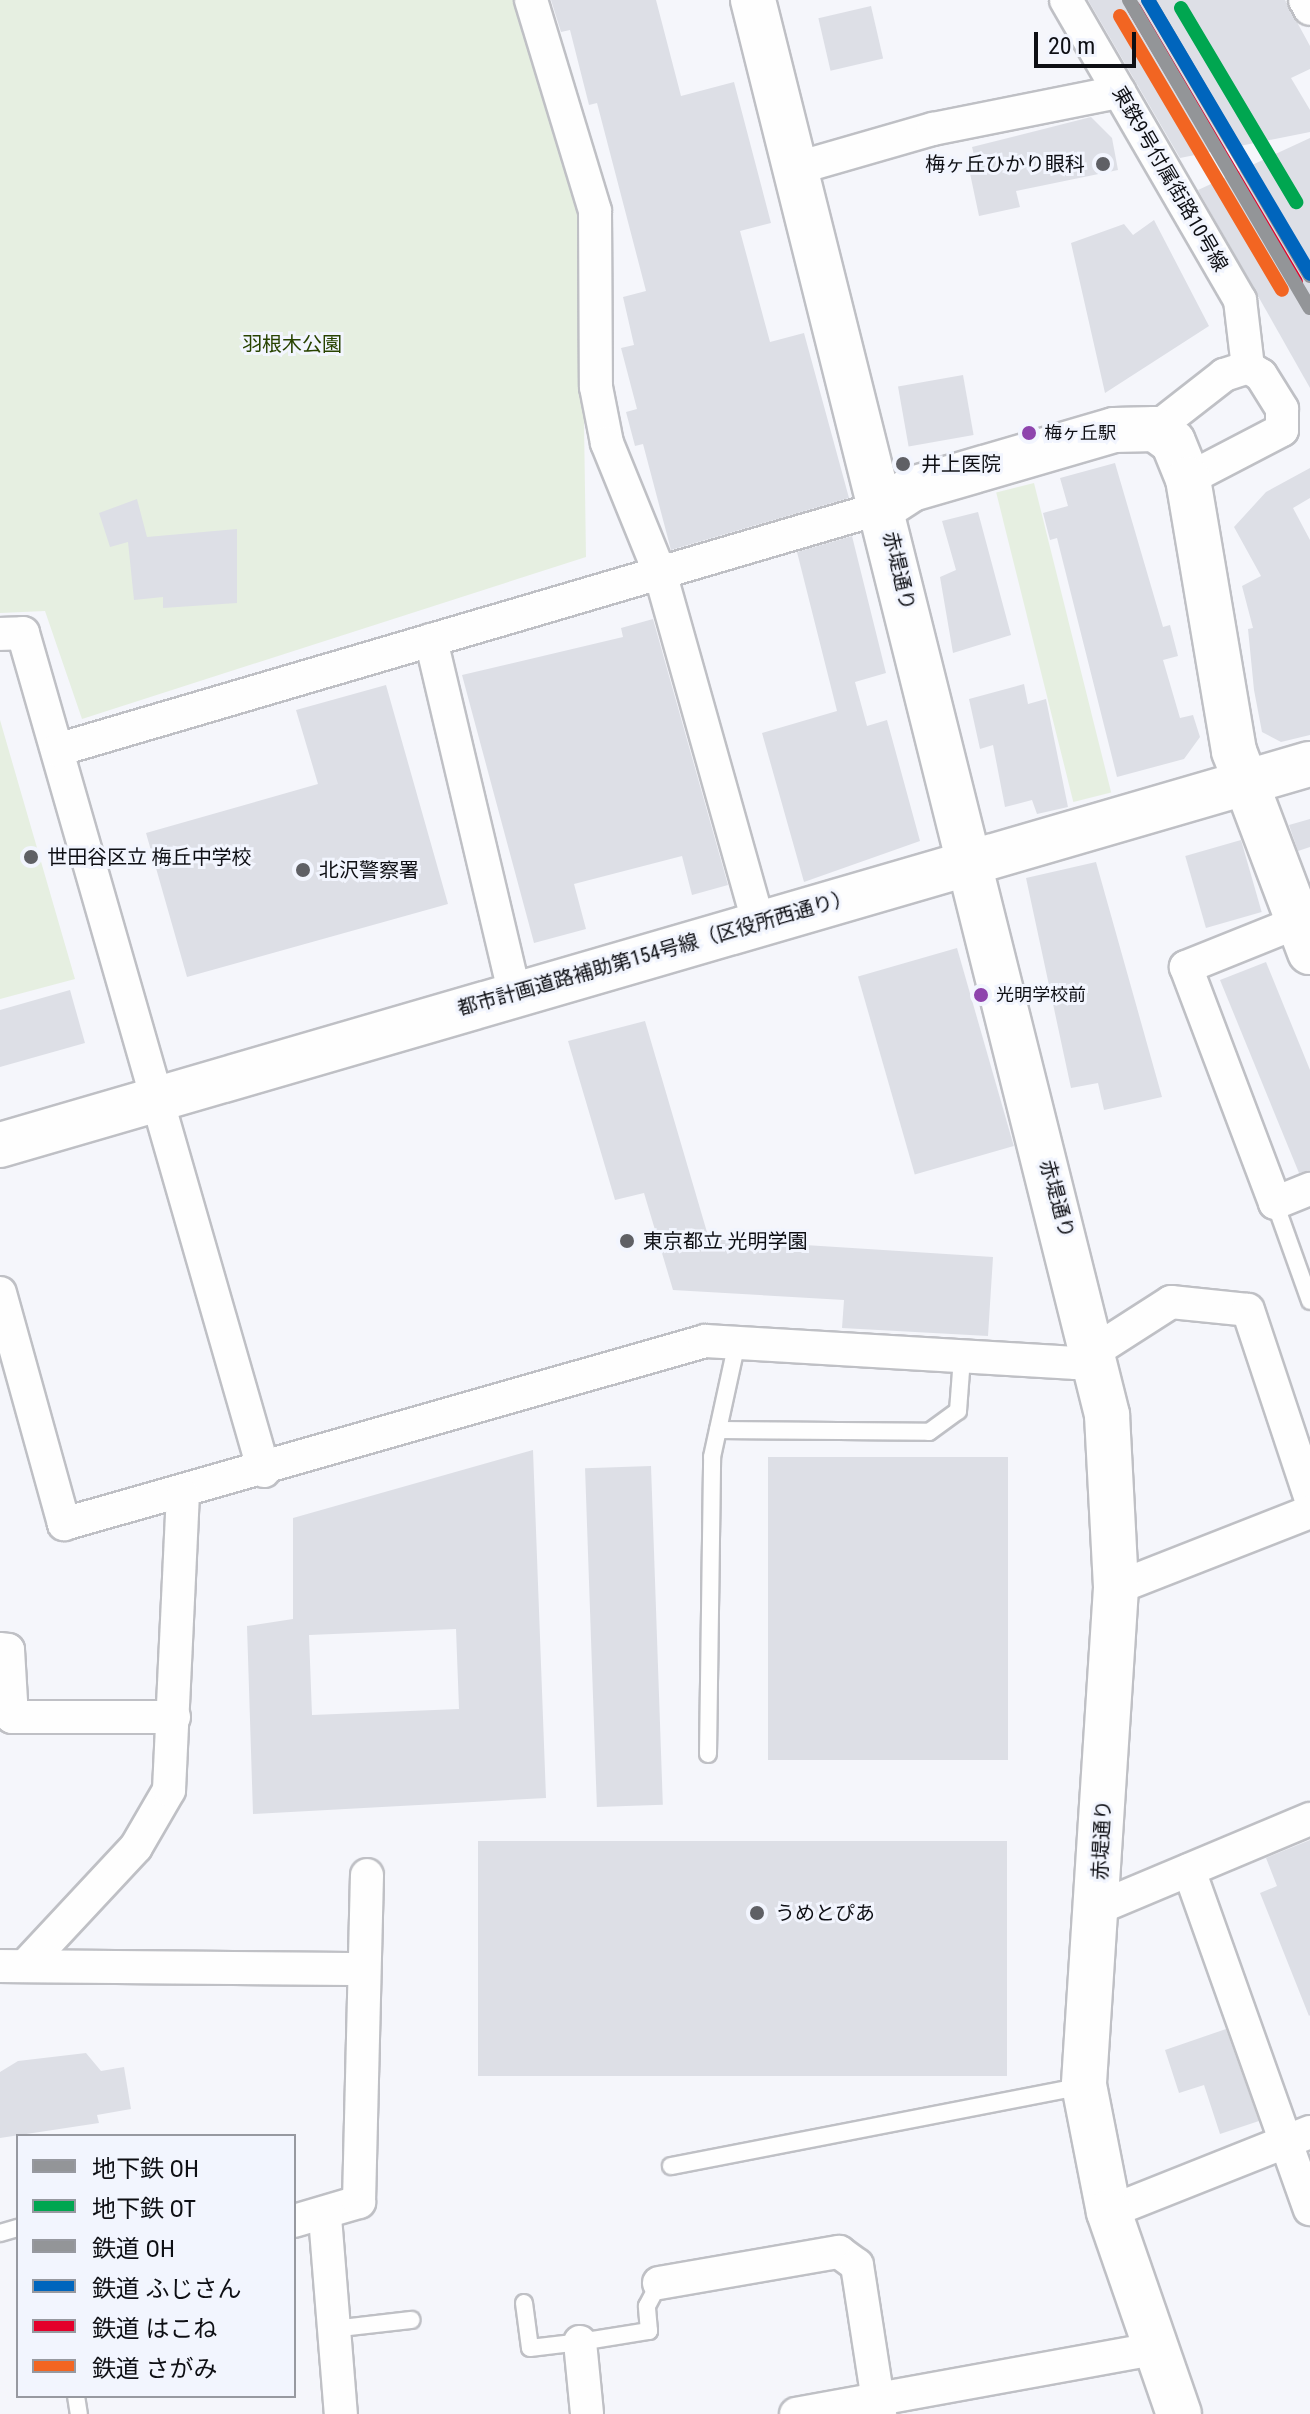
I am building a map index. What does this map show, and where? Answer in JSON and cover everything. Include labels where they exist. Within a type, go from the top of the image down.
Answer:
[{"type":"street","points":[[531,0],[595,211],[596,387],[607,443],[661,576],[758,922]]},
{"type":"street","name":"赤堤通り","points":[[753,0],[794,169],[884,507],[969,863],[1093,1350],[1113,1462],[1116,1588],[1098,1908],[1084,2085],[1109,2212],[1179,2414]]},
{"type":"street","name":"東鉄9号付属街路10号線","points":[[1066,0],[1240,300],[1248,367]]},
{"type":"street","points":[[1305,0],[1310,9]]},
{"type":"street","points":[[794,169],[933,129],[1119,92]]},
{"type":"street","points":[[57,750],[661,576],[884,507],[912,489],[1093,436],[1155,429],[1204,386],[1248,367],[1297,422],[1227,465],[1188,479]]},
{"type":"street","points":[[1155,429],[1173,442],[1188,479],[1243,782],[1304,937],[1186,967],[1275,1203],[1310,1189]]},
{"type":"street","points":[[0,634],[23,633],[264,1471]]},
{"type":"street","points":[[431,640],[515,995]]},
{"type":"street","name":"都市計画道路補助第154号線（区役所西通り）","points":[[0,1145],[758,922],[1310,764]]},
{"type":"street","points":[[0,1293],[64,1524],[183,1495],[705,1341],[1061,1364],[1093,1350],[1171,1302],[1248,1310],[1310,1496]]},
{"type":"street","points":[[13,1965],[136,1847],[169,1790],[183,1495]]},
{"type":"street","points":[[1116,1588],[1310,1512]]},
{"type":"street","points":[[0,1649],[8,1650],[12,1717],[174,1717]]},
{"type":"street","points":[[1098,1908],[1310,1819]]},
{"type":"street","points":[[1189,1870],[1299,2136],[1310,2209]]},
{"type":"street","points":[[341,2414],[333,2329],[310,2219],[325,2208],[359,2202],[367,1875]]},
{"type":"street","points":[[13,1965],[364,1969]]},
{"type":"street","points":[[1109,2212],[1299,2136]]},
{"type":"street","points":[[659,2283],[839,2252],[857,2265],[879,2407]]},
{"type":"street","points":[[580,2342],[587,2414]]},
{"type":"street","points":[[796,2414],[879,2407],[1154,2349]]},
{"type":"lane","points":[[1275,1203],[1310,1301]]},
{"type":"lane","points":[[708,1754],[718,1430],[737,1342]]},
{"type":"lane","points":[[718,1430],[929,1432],[958,1411],[962,1358]]},
{"type":"lane","points":[[671,2166],[1084,2085]]},
{"type":"lane","points":[[524,2303],[530,2348],[580,2342],[649,2331],[647,2306],[659,2283]]},
{"type":"lane","points":[[333,2329],[411,2320]]},
{"type":"green space","name":"羽根木公園","points":[[0,0],[523,0],[581,219],[586,557],[82,719],[45,611],[0,613]]},
{"type":"green space","points":[[1034,483],[1111,793],[1073,802],[996,492]]},
{"type":"green space","points":[[0,720],[75,979],[0,999]]},
{"type":"building","points":[[551,0],[656,0],[681,96],[734,82],[771,223],[740,231],[770,342],[804,333],[849,498],[671,550],[643,444],[635,446],[626,412],[637,409],[621,348],[634,345],[623,297],[646,291],[597,103],[589,105],[570,30],[561,32]]},
{"type":"building","points":[[1088,0],[1285,0],[1310,46],[1310,69],[1291,78],[1310,110],[1310,132],[1180,158]]},
{"type":"building","points":[[871,6],[883,59],[831,71],[818,18]]},
{"type":"building","points":[[1091,117],[1112,138],[1118,170],[1016,191],[1020,207],[979,216],[968,164],[976,163],[972,147]]},
{"type":"building","points":[[1310,138],[1310,388],[1198,190]]},
{"type":"building","points":[[1154,220],[1209,326],[1105,393],[1071,243],[1124,224],[1133,235]]},
{"type":"building","points":[[963,375],[974,435],[909,447],[898,386]]},
{"type":"building","points":[[1115,463],[1163,627],[1170,625],[1178,656],[1163,660],[1180,718],[1193,715],[1200,737],[1184,759],[1117,777],[1057,538],[1050,540],[1043,513],[1068,506],[1060,478]]},
{"type":"building","points":[[1310,468],[1310,498],[1293,508],[1310,540],[1310,735],[1281,742],[1262,732],[1248,629],[1253,628],[1242,586],[1261,576],[1234,527],[1266,492]]},
{"type":"building","points":[[137,499],[147,537],[237,529],[237,603],[163,608],[163,597],[134,600],[128,542],[110,547],[99,513]]},
{"type":"building","points":[[978,512],[1011,635],[953,653],[940,577],[956,570],[942,521]]},
{"type":"building","points":[[852,536],[886,673],[855,682],[867,726],[887,720],[920,841],[804,882],[762,733],[837,711],[797,552]]},
{"type":"building","points":[[653,619],[728,885],[692,895],[682,856],[574,884],[586,929],[534,943],[462,675],[623,637],[621,628]]},
{"type":"building","points":[[1024,684],[1028,704],[1046,699],[1068,807],[1037,814],[1032,800],[1005,807],[993,745],[980,749],[969,699]]},
{"type":"building","points":[[386,685],[448,904],[187,977],[146,833],[318,784],[296,710]]},
{"type":"building","points":[[1310,819],[1310,847],[1298,851],[1289,825]]},
{"type":"building","points":[[1241,840],[1262,912],[1206,928],[1185,856]]},
{"type":"building","points":[[1096,862],[1162,1097],[1104,1110],[1098,1083],[1071,1088],[1026,878]]},
{"type":"building","points":[[957,948],[1014,1146],[915,1174],[858,976]]},
{"type":"building","points":[[1266,962],[1310,1070],[1310,1170],[1299,1173],[1220,980]]},
{"type":"building","points":[[70,990],[85,1043],[0,1067],[0,1010]]},
{"type":"building","points":[[645,1021],[709,1239],[993,1257],[988,1336],[842,1328],[844,1300],[673,1290],[644,1193],[615,1200],[568,1041]]},
{"type":"building","points":[[533,1450],[546,1798],[253,1814],[247,1626],[293,1619],[293,1518]],"holes":[[[456,1629],[459,1709],[312,1715],[309,1635]]]},
{"type":"building","points":[[768,1457],[1008,1457],[1008,1760],[768,1760]]},
{"type":"building","points":[[651,1466],[663,1805],[597,1807],[585,1468]]},
{"type":"building","points":[[1310,1840],[1309,2016],[1260,1893],[1277,1886],[1266,1858]]},
{"type":"building","points":[[478,1841],[1007,1841],[1007,2076],[478,2076]]},
{"type":"building","points":[[1226,2029],[1259,2121],[1220,2134],[1204,2085],[1179,2093],[1165,2050]]},
{"type":"building","points":[[86,2053],[101,2071],[124,2067],[131,2109],[97,2115],[99,2123],[0,2138],[0,2072],[18,2061]]},
{"type":"metro line","name":"OH","points":[[1129,0],[1310,308]]},
{"type":"metro line","name":"OT","points":[[1181,8],[1296,202]]},
{"type":"rail line","name":"OH","points":[[1148,0],[1310,276]]},
{"type":"rail line","name":"ふじさん","points":[[1148,0],[1310,274]]},
{"type":"rail line","name":"はこね","points":[[1134,8],[1296,282]]},
{"type":"rail line","name":"さがみ","points":[[1120,16],[1282,290]]},
{"type":"place","name":"梅ヶ丘ひかり眼科","points":[[1103,164]]},
{"type":"place","name":"梅ヶ丘駅","points":[[1029,433]]},
{"type":"place","name":"井上医院","points":[[903,464]]},
{"type":"place","name":"世田谷区立 梅丘中学校","points":[[31,857]]},
{"type":"place","name":"北沢警察署","points":[[303,870]]},
{"type":"place","name":"光明学校前","points":[[981,995]]},
{"type":"place","name":"東京都立 光明学園","points":[[627,1241]]},
{"type":"place","name":"うめとぴあ","points":[[757,1913]]}]
